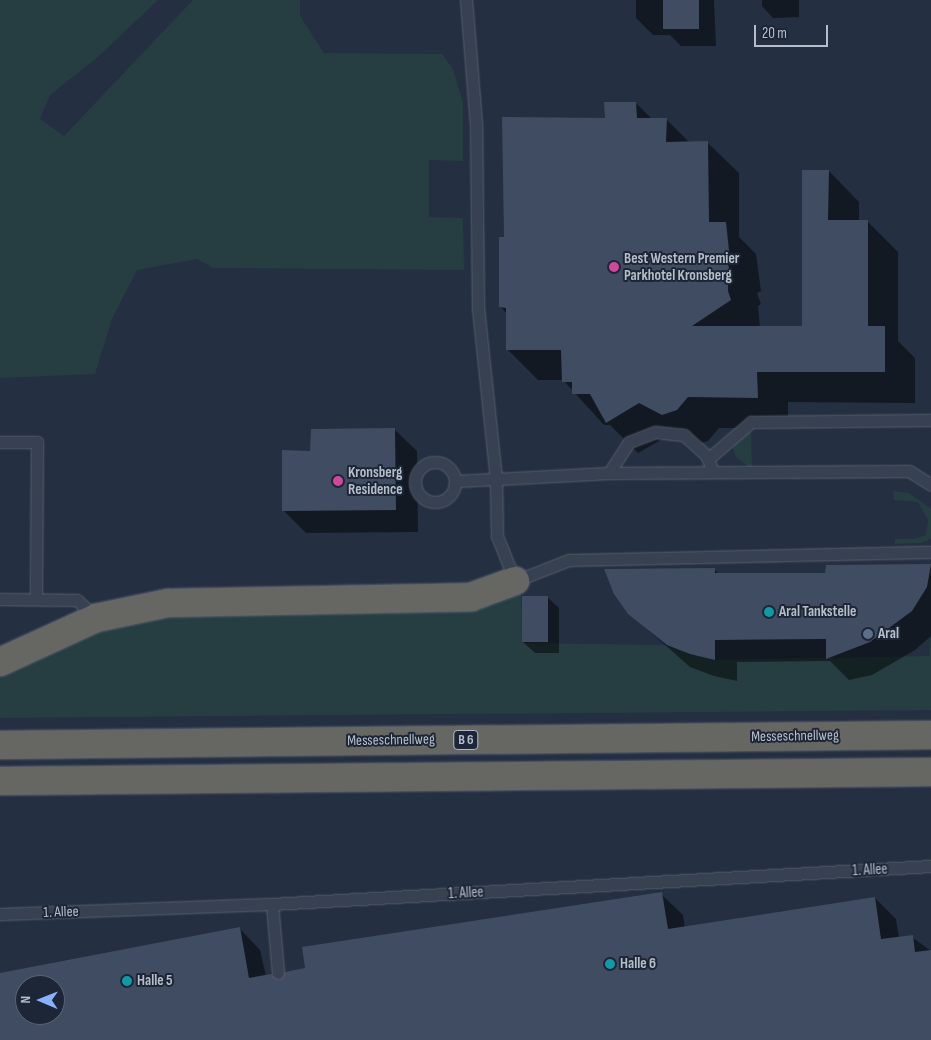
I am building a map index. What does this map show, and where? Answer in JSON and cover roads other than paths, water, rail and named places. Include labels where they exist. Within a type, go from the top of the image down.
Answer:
[{"type":"highway","points":[[0,662],[96,618],[168,603],[471,597],[515,580]]},
{"type":"highway","name":"Messeschnellweg","points":[[0,745],[931,735]]},
{"type":"highway","points":[[0,781],[931,772]]},
{"type":"lane","points":[[466,0],[476,124],[478,308],[496,479],[497,536],[515,580],[569,560],[931,552]]},
{"type":"lane","points":[[708,459],[751,422],[931,420]]},
{"type":"lane","points":[[609,473],[629,442],[655,432],[684,435],[697,444],[708,459],[714,472]]},
{"type":"lane","points":[[0,442],[37,442],[36,598]]},
{"type":"lane","points":[[455,481],[609,473],[909,471],[931,485]]},
{"type":"lane","points":[[0,599],[77,600],[96,618]]},
{"type":"lane","name":"1. Allee","points":[[0,914],[272,904],[931,866]]},
{"type":"lane","points":[[272,904],[278,973]]},
{"type":"place","name":"Best Western Premier Parkhotel Kronsberg","points":[[614,267]]},
{"type":"place","name":"Kronsberg Residence","points":[[338,481]]},
{"type":"place","name":"Aral Tankstelle","points":[[769,612]]},
{"type":"place","name":"Aral","points":[[868,634]]},
{"type":"place","name":"Halle 6","points":[[610,964]]},
{"type":"place","name":"Halle 5","points":[[127,981]]}]
